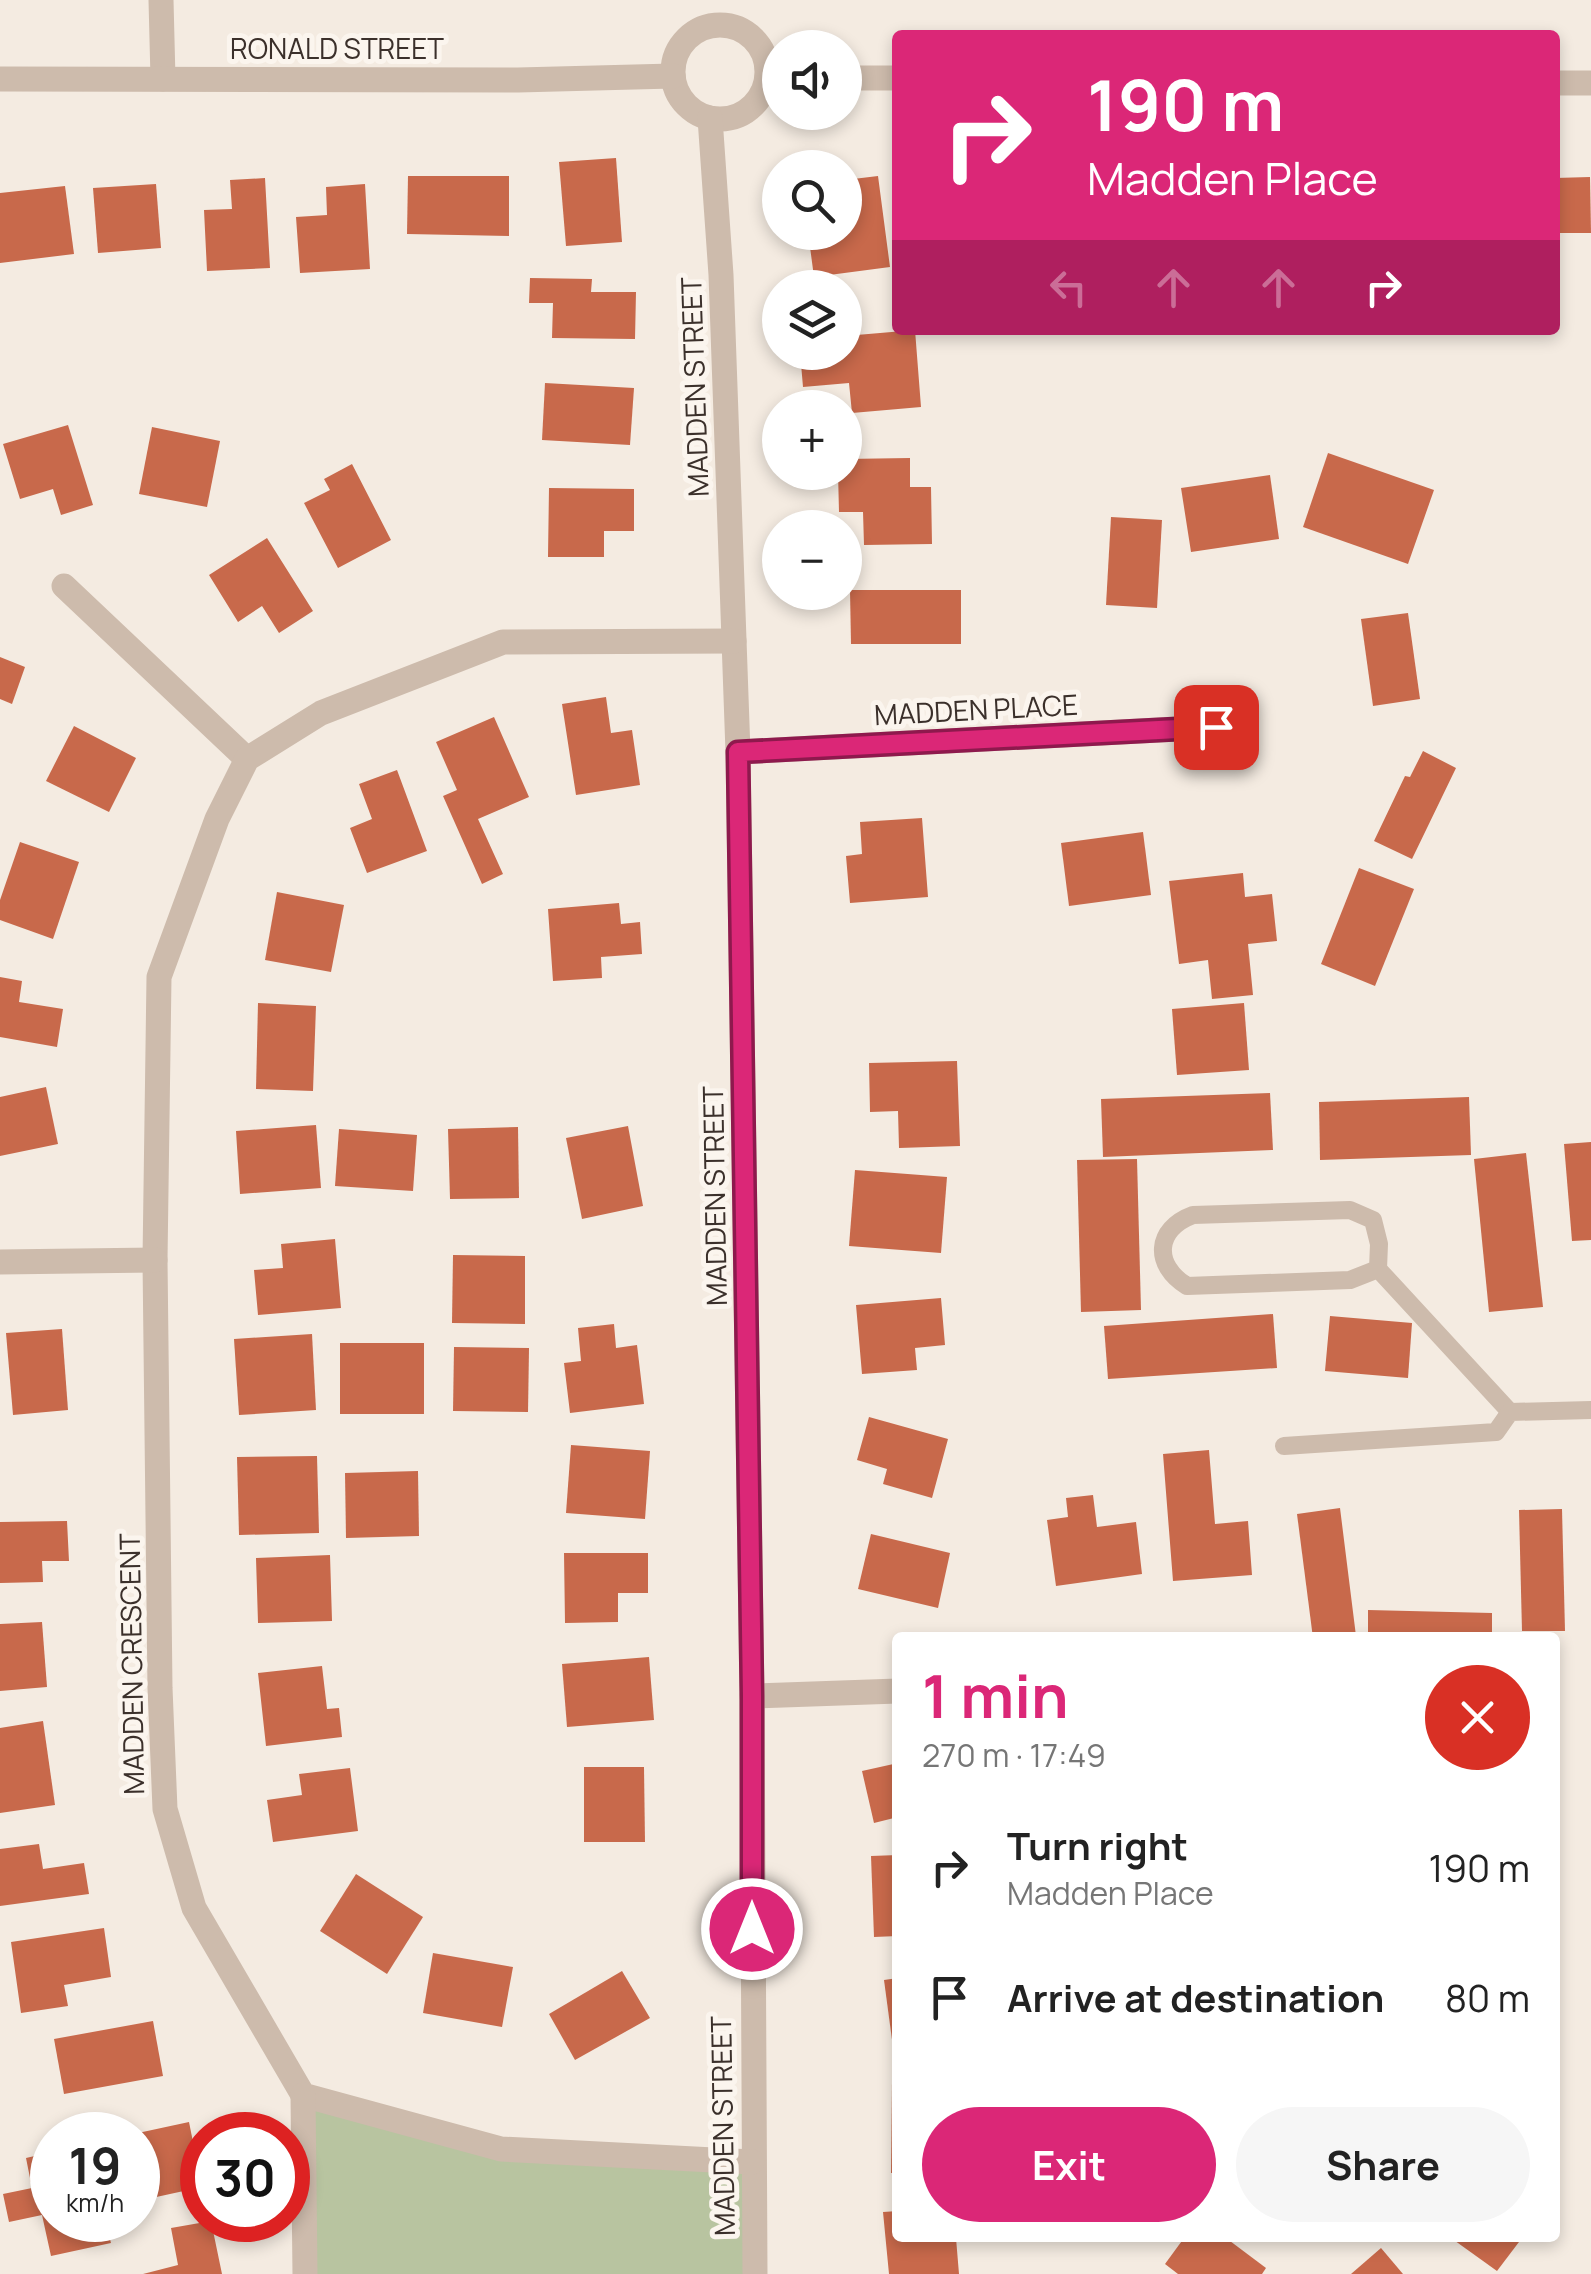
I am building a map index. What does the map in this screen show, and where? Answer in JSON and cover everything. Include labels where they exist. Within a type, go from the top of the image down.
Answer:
[{"type":"street","points":[[162,0],[163,79]]},
{"type":"street","points":[[762,52],[758,42],[712,12],[678,49],[673,76],[685,103],[710,118],[735,117],[748,111],[762,96]]},
{"type":"street","name":"RONALD STREET","points":[[0,78],[518,80],[673,76]]},
{"type":"street","points":[[862,78],[892,78]]},
{"type":"street","points":[[1560,83],[1591,83]]},
{"type":"street","name":"MADDEN STREET","points":[[710,118],[721,274],[738,752],[752,1696],[755,2274]]},
{"type":"street","points":[[64,586],[247,759],[321,713],[502,642],[734,641]]},
{"type":"street","name":"MADDEN PLACE","points":[[738,752],[1216,727]]},
{"type":"street","name":"MADDEN CRESCENT","points":[[247,759],[217,820],[160,976],[155,1260],[160,1688],[166,1808],[194,1908],[303,2095]]},
{"type":"street","points":[[0,1262],[155,1260]]},
{"type":"street","points":[[752,1696],[892,1691]]},
{"type":"street","points":[[305,2274],[303,2095],[501,2149],[752,2162]]},
{"type":"lane","points":[[1378,1268],[1350,1280],[1187,1286],[1172,1276],[1163,1258],[1165,1238],[1174,1222],[1193,1215],[1350,1210],[1374,1220],[1378,1268],[1510,1412],[1591,1410]]},
{"type":"lane","points":[[1284,1446],[1496,1432],[1510,1412]]},
{"type":"green space","points":[[303,2095],[501,2149],[752,2162],[755,2274],[305,2274],[305,2242],[310,2242],[310,2112],[303,2112]]},
{"type":"building","points":[[616,158],[622,242],[566,246],[559,162]]},
{"type":"building","points":[[408,176],[509,176],[509,236],[407,234]]},
{"type":"building","points":[[878,176],[890,267],[813,270],[810,250],[862,250],[862,178]]},
{"type":"building","points":[[1590,177],[1591,233],[1560,233],[1560,178]]},
{"type":"building","points":[[265,178],[270,268],[207,271],[204,210],[232,209],[230,180]]},
{"type":"building","points":[[156,184],[161,248],[98,253],[93,188]]},
{"type":"building","points":[[365,184],[370,269],[300,273],[296,217],[327,215],[326,187]]},
{"type":"building","points":[[65,186],[74,254],[0,263],[0,193]]},
{"type":"building","points":[[530,278],[592,279],[591,292],[636,292],[635,339],[552,338],[553,303],[529,303]]},
{"type":"building","points":[[862,335],[915,335],[921,407],[862,412],[862,390],[850,390],[849,383],[803,387],[802,370],[862,370]]},
{"type":"building","points":[[545,383],[634,388],[630,445],[542,440]]},
{"type":"building","points":[[68,425],[93,505],[61,515],[53,489],[20,499],[3,444]]},
{"type":"building","points":[[152,427],[220,441],[207,507],[139,494]]},
{"type":"building","points":[[1328,453],[1434,490],[1408,564],[1303,527]]},
{"type":"building","points":[[910,458],[910,487],[931,487],[932,544],[864,545],[863,512],[839,510],[838,490],[862,490],[862,459]]},
{"type":"building","points":[[352,464],[391,540],[338,568],[304,503],[330,490],[324,479]]},
{"type":"building","points":[[1270,475],[1279,539],[1191,552],[1181,488]]},
{"type":"building","points":[[549,488],[634,489],[634,531],[604,531],[604,557],[548,557]]},
{"type":"building","points":[[1111,517],[1162,520],[1157,608],[1106,605]]},
{"type":"building","points":[[267,538],[313,611],[279,633],[262,606],[238,622],[209,575]]},
{"type":"building","points":[[862,590],[961,590],[961,644],[851,644],[850,610],[862,610]]},
{"type":"building","points":[[1408,613],[1420,699],[1373,706],[1361,619]]},
{"type":"building","points":[[0,657],[25,667],[12,704],[0,699]]},
{"type":"building","points":[[606,697],[611,733],[632,730],[640,785],[576,795],[562,704]]},
{"type":"building","points":[[494,717],[529,797],[478,819],[503,874],[482,884],[443,796],[457,790],[436,742]]},
{"type":"building","points":[[74,726],[136,758],[109,812],[46,781]]},
{"type":"building","points":[[1423,751],[1456,768],[1412,859],[1374,841],[1405,776],[1410,777]]},
{"type":"building","points":[[397,770],[427,851],[367,873],[350,828],[372,819],[359,784]]},
{"type":"building","points":[[922,818],[928,897],[850,903],[846,856],[862,854],[860,822]]},
{"type":"building","points":[[1143,832],[1151,895],[1069,906],[1061,843]]},
{"type":"building","points":[[20,842],[79,862],[53,939],[0,920],[0,900]]},
{"type":"building","points":[[1359,868],[1414,889],[1375,986],[1321,964]]},
{"type":"building","points":[[1243,873],[1245,897],[1272,894],[1277,941],[1248,944],[1253,995],[1212,999],[1208,960],[1179,964],[1169,881]]},
{"type":"building","points":[[277,892],[344,905],[331,972],[265,960]]},
{"type":"building","points":[[619,903],[621,924],[640,922],[642,954],[601,957],[602,978],[553,981],[548,909]]},
{"type":"building","points":[[0,977],[22,981],[19,1002],[63,1009],[57,1047],[0,1037]]},
{"type":"building","points":[[258,1003],[316,1006],[313,1091],[256,1089]]},
{"type":"building","points":[[1244,1003],[1249,1070],[1177,1075],[1172,1009]]},
{"type":"building","points":[[957,1061],[960,1146],[899,1148],[898,1111],[870,1112],[869,1063]]},
{"type":"building","points":[[46,1087],[58,1144],[0,1156],[0,1097]]},
{"type":"building","points":[[1270,1093],[1273,1150],[1103,1157],[1101,1099]]},
{"type":"building","points":[[1469,1097],[1471,1155],[1320,1160],[1319,1102]]},
{"type":"building","points":[[316,1125],[321,1188],[240,1194],[236,1131]]},
{"type":"building","points":[[628,1126],[643,1206],[582,1219],[566,1138]]},
{"type":"building","points":[[518,1127],[519,1198],[450,1199],[448,1129]]},
{"type":"building","points":[[339,1129],[417,1135],[413,1191],[335,1186]]},
{"type":"building","points":[[1591,1142],[1591,1240],[1572,1241],[1564,1144]]},
{"type":"building","points":[[1526,1153],[1543,1307],[1489,1312],[1474,1159]]},
{"type":"building","points":[[1137,1159],[1141,1310],[1081,1312],[1077,1160]]},
{"type":"building","points":[[855,1170],[947,1177],[941,1253],[849,1246]]},
{"type":"building","points":[[335,1239],[341,1308],[258,1315],[254,1270],[283,1268],[281,1244]]},
{"type":"building","points":[[453,1255],[525,1256],[525,1324],[452,1323]]},
{"type":"building","points":[[941,1298],[945,1345],[915,1348],[917,1370],[862,1374],[856,1305]]},
{"type":"building","points":[[1273,1314],[1277,1368],[1108,1379],[1104,1326]]},
{"type":"building","points":[[1330,1316],[1412,1323],[1408,1378],[1325,1371]]},
{"type":"building","points":[[614,1324],[616,1348],[637,1345],[644,1404],[570,1413],[564,1363],[581,1361],[578,1328]]},
{"type":"building","points":[[62,1329],[68,1410],[13,1415],[6,1333]]},
{"type":"building","points":[[312,1334],[316,1410],[239,1415],[234,1339]]},
{"type":"building","points":[[340,1343],[424,1343],[424,1414],[340,1414]]},
{"type":"building","points":[[454,1347],[529,1348],[528,1412],[453,1411]]},
{"type":"building","points":[[869,1417],[948,1439],[932,1498],[883,1484],[887,1469],[857,1460]]},
{"type":"building","points":[[571,1445],[650,1451],[645,1519],[566,1513]]},
{"type":"building","points":[[1209,1450],[1215,1524],[1248,1521],[1252,1575],[1173,1581],[1163,1454]]},
{"type":"building","points":[[317,1456],[319,1533],[239,1535],[237,1457]]},
{"type":"building","points":[[418,1471],[419,1536],[346,1538],[345,1473]]},
{"type":"building","points":[[1093,1495],[1097,1527],[1136,1522],[1142,1574],[1056,1586],[1047,1520],[1068,1517],[1066,1498]]},
{"type":"building","points":[[1340,1508],[1356,1632],[1312,1632],[1297,1514]]},
{"type":"building","points":[[1562,1509],[1565,1631],[1522,1631],[1519,1510]]},
{"type":"building","points":[[67,1521],[69,1561],[42,1561],[43,1582],[0,1583],[0,1522]]},
{"type":"building","points":[[871,1534],[950,1553],[938,1608],[858,1589]]},
{"type":"building","points":[[564,1553],[648,1553],[648,1593],[618,1593],[618,1622],[565,1623]]},
{"type":"building","points":[[330,1555],[332,1621],[258,1623],[256,1558]]},
{"type":"building","points":[[1368,1610],[1492,1613],[1492,1632],[1368,1632]]},
{"type":"building","points":[[42,1622],[47,1687],[0,1691],[0,1624]]},
{"type":"building","points":[[649,1657],[654,1720],[567,1727],[562,1664]]},
{"type":"building","points":[[322,1666],[327,1709],[339,1708],[342,1737],[266,1746],[258,1673]]},
{"type":"building","points":[[43,1721],[55,1805],[0,1813],[0,1728]]},
{"type":"building","points":[[892,1764],[892,1818],[874,1823],[862,1771]]},
{"type":"building","points":[[584,1767],[644,1767],[645,1842],[584,1842]]},
{"type":"building","points":[[350,1768],[358,1831],[273,1842],[267,1800],[302,1795],[299,1774]]},
{"type":"building","points":[[39,1844],[43,1869],[84,1863],[89,1894],[0,1906],[0,1849]]},
{"type":"building","points":[[892,1855],[892,1936],[874,1937],[871,1856]]},
{"type":"building","points":[[356,1874],[423,1917],[387,1974],[320,1931]]},
{"type":"building","points":[[104,1928],[111,1977],[64,1985],[68,2006],[21,2013],[11,1942]]},
{"type":"building","points":[[433,1953],[513,1967],[502,2027],[423,2013]]},
{"type":"building","points":[[622,1971],[650,2018],[575,2060],[549,2014]]},
{"type":"building","points":[[892,1979],[892,2040],[884,1980]]},
{"type":"building","points":[[153,2021],[163,2076],[64,2094],[54,2039]]},
{"type":"building","points":[[180,2124],[180,2192],[160,2196],[160,2128]]},
{"type":"building","points":[[30,2188],[30,2218],[9,2222],[3,2194]]},
{"type":"building","points":[[892,2211],[892,2242],[956,2242],[959,2274],[889,2274],[883,2212]]},
{"type":"building","points":[[180,2226],[180,2242],[215,2242],[222,2274],[143,2274],[178,2265],[171,2228]]},
{"type":"building","points":[[48,2242],[111,2243],[51,2256]]},
{"type":"building","points":[[1181,2242],[1231,2242],[1266,2268],[1262,2274],[1178,2274],[1165,2264]]},
{"type":"building","points":[[1457,2242],[1519,2242],[1497,2271]]},
{"type":"building","points":[[1381,2248],[1403,2274],[1351,2274]]},
{"type":"route","points":[[752,1929],[738,752],[1216,727]]}]
